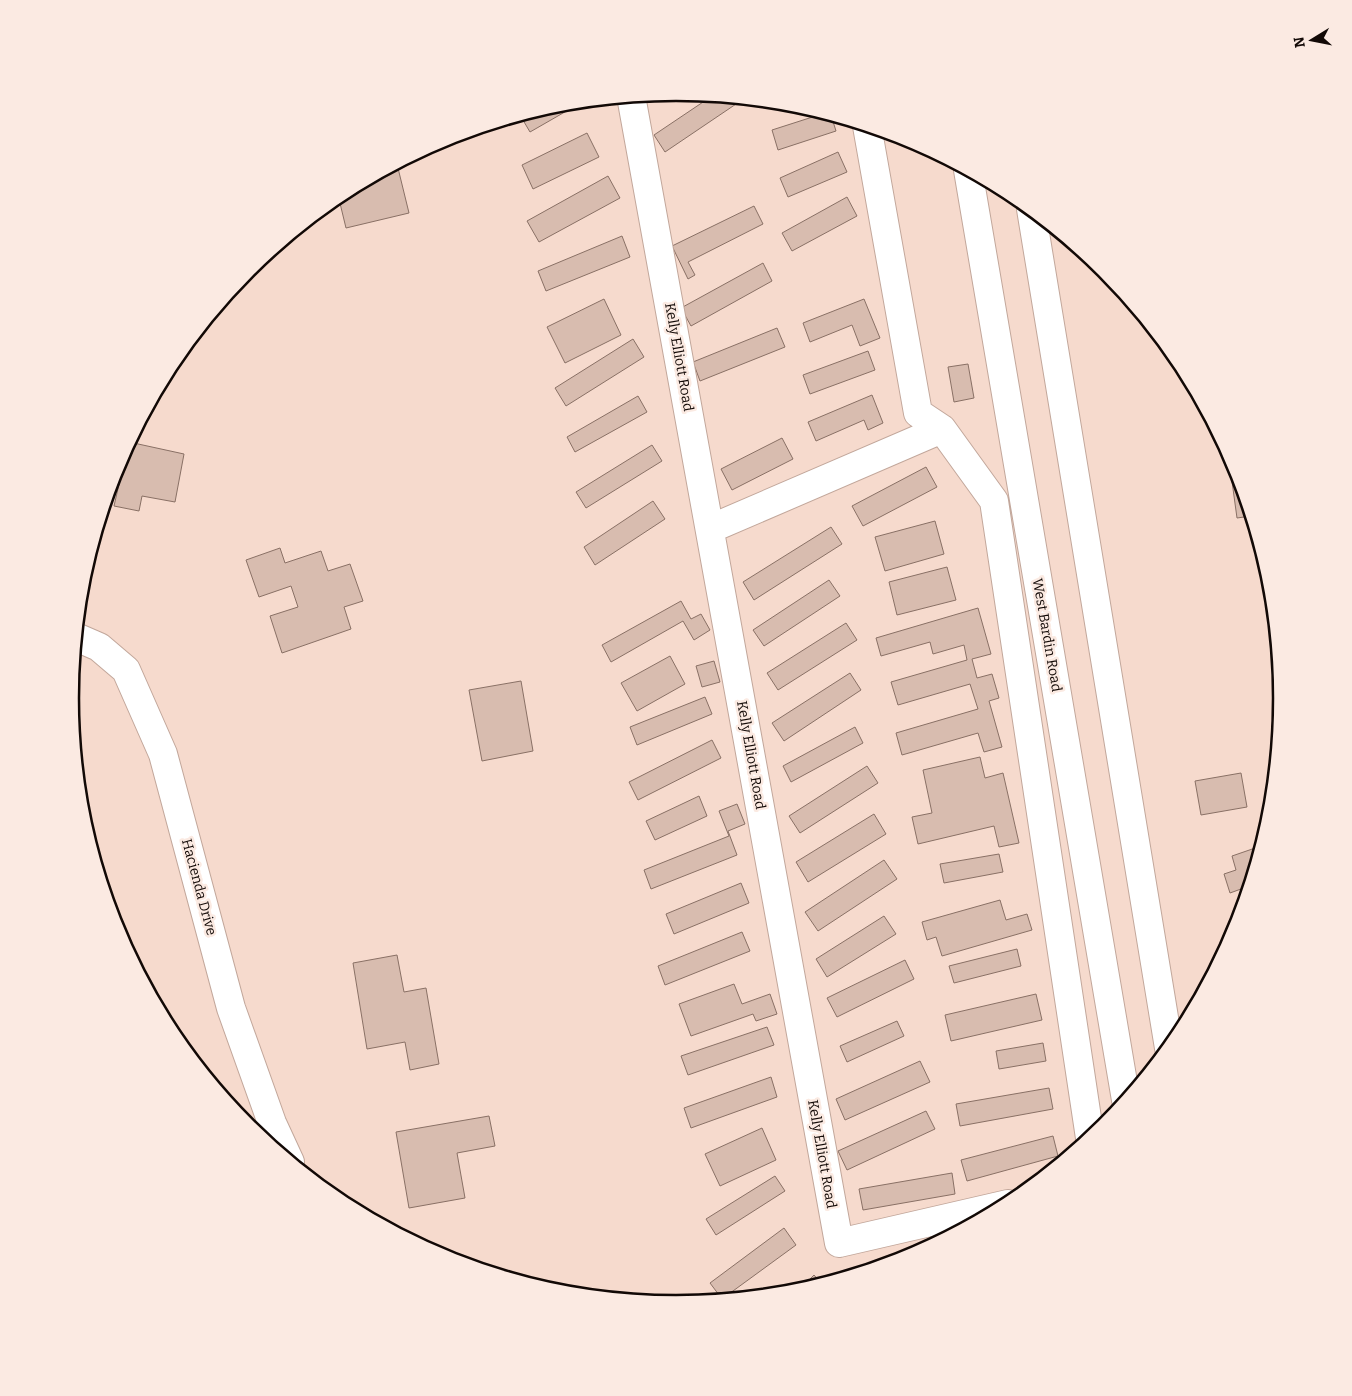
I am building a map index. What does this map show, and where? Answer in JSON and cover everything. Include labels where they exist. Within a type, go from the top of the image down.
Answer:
[{"type":"street","name":"Kelly Elliott Road","points":[[633,102],[838,1243],[984,1209]]},
{"type":"street","points":[[868,132],[918,413],[942,429],[994,501],[1089,1129]]},
{"type":"street","name":"West Bardin Road","points":[[969,178],[1125,1092]]},
{"type":"street","points":[[1033,219],[1167,1038]]},
{"type":"street","points":[[710,529],[942,429]]},
{"type":"street","name":"Hacienda Drive","points":[[82,640],[99,648],[126,670],[163,754],[262,1126]]},
{"type":"building","points":[[704,102],[736,104],[665,152],[654,135]]},
{"type":"building","points":[[567,111],[530,132],[523,120]]},
{"type":"building","points":[[813,117],[833,122],[836,131],[778,150],[772,130]]},
{"type":"building","points":[[587,133],[599,157],[533,189],[522,165]]},
{"type":"building","points":[[838,152],[847,172],[788,197],[780,178]]},
{"type":"building","points":[[398,169],[409,213],[346,228],[340,204]]},
{"type":"building","points":[[608,176],[620,198],[539,242],[527,221]]},
{"type":"building","points":[[847,197],[857,216],[792,251],[782,233]]},
{"type":"building","points":[[754,206],[763,224],[688,262],[695,275],[688,279],[672,246]]},
{"type":"building","points":[[622,236],[630,257],[546,291],[538,271]]},
{"type":"building","points":[[763,263],[772,281],[691,326],[681,308]]},
{"type":"building","points":[[604,299],[621,335],[565,363],[547,327]]},
{"type":"building","points":[[864,299],[880,338],[860,346],[852,325],[810,342],[803,323]]},
{"type":"building","points":[[777,328],[785,347],[700,381],[693,362]]},
{"type":"building","points":[[633,339],[644,357],[566,406],[555,388]]},
{"type":"building","points":[[868,351],[875,370],[810,394],[803,375]]},
{"type":"building","points":[[968,364],[974,398],[954,402],[948,367]]},
{"type":"building","points":[[872,395],[883,423],[868,430],[864,420],[816,441],[808,422]]},
{"type":"building","points":[[638,396],[647,412],[575,452],[567,437]]},
{"type":"building","points":[[782,438],[793,459],[732,490],[721,469]]},
{"type":"building","points":[[136,443],[184,454],[175,502],[142,496],[139,511],[114,506],[120,480]]},
{"type":"building","points":[[652,445],[662,461],[586,508],[576,492]]},
{"type":"building","points":[[926,467],[937,487],[863,526],[852,506]]},
{"type":"building","points":[[1232,479],[1245,517],[1237,518]]},
{"type":"building","points":[[653,501],[665,519],[595,565],[584,547]]},
{"type":"building","points":[[935,521],[944,554],[885,571],[875,537]]},
{"type":"building","points":[[831,527],[842,544],[754,600],[743,582]]},
{"type":"building","points":[[280,548],[285,563],[321,551],[328,571],[350,564],[363,601],[344,607],[351,629],[282,653],[270,616],[298,607],[291,586],[259,597],[246,560]]},
{"type":"building","points":[[947,567],[956,600],[897,615],[889,582]]},
{"type":"building","points":[[829,580],[840,596],[764,646],[753,630]]},
{"type":"building","points":[[681,601],[691,619],[701,614],[710,630],[694,640],[683,621],[611,662],[602,645]]},
{"type":"building","points":[[978,608],[991,654],[972,659],[977,678],[992,674],[999,698],[989,701],[1002,747],[984,752],[978,733],[902,755],[896,733],[978,709],[970,684],[898,705],[891,682],[967,660],[964,645],[933,654],[930,642],[881,656],[876,638]]},
{"type":"building","points":[[846,623],[857,640],[778,690],[767,673]]},
{"type":"building","points":[[670,656],[685,684],[637,711],[621,683]]},
{"type":"building","points":[[714,661],[720,682],[702,687],[696,666]]},
{"type":"building","points":[[850,673],[861,690],[784,741],[772,723]]},
{"type":"building","points":[[521,681],[533,751],[482,761],[469,690]]},
{"type":"building","points":[[705,697],[712,714],[637,745],[630,727]]},
{"type":"building","points":[[855,727],[863,743],[791,782],[783,766]]},
{"type":"building","points":[[712,740],[721,758],[638,800],[629,782]]},
{"type":"building","points":[[980,757],[985,778],[1003,773],[1019,843],[999,847],[994,826],[918,844],[912,817],[932,813],[923,770]]},
{"type":"building","points":[[867,766],[878,783],[800,833],[789,816]]},
{"type":"building","points":[[1241,773],[1247,807],[1201,815],[1195,781]]},
{"type":"building","points":[[699,796],[707,816],[655,840],[646,821]]},
{"type":"building","points":[[737,804],[745,824],[728,831],[737,855],[651,889],[644,870],[729,836],[719,811]]},
{"type":"building","points":[[874,814],[886,834],[808,882],[796,862]]},
{"type":"building","points":[[1254,848],[1242,891],[1241,889],[1230,893],[1224,874],[1236,870],[1232,856]]},
{"type":"building","points":[[999,854],[1003,872],[944,883],[940,864]]},
{"type":"building","points":[[884,860],[897,879],[818,931],[805,912]]},
{"type":"building","points":[[741,883],[749,903],[674,934],[666,914]]},
{"type":"building","points":[[1000,900],[1006,920],[1027,914],[1032,930],[942,956],[936,937],[927,940],[922,922]]},
{"type":"building","points":[[884,916],[896,934],[827,977],[816,959]]},
{"type":"building","points":[[742,932],[750,951],[665,985],[658,966]]},
{"type":"building","points":[[1017,949],[1021,966],[954,983],[949,966]]},
{"type":"building","points":[[397,955],[404,992],[426,988],[439,1064],[410,1070],[405,1042],[367,1049],[353,963]]},
{"type":"building","points":[[905,960],[914,979],[837,1017],[827,998]]},
{"type":"building","points":[[734,984],[742,1004],[770,994],[777,1014],[756,1021],[753,1014],[691,1036],[679,1004]]},
{"type":"building","points":[[1036,994],[1042,1020],[951,1041],[945,1015]]},
{"type":"building","points":[[897,1021],[904,1036],[847,1062],[840,1046]]},
{"type":"building","points":[[767,1027],[774,1045],[688,1075],[681,1056]]},
{"type":"building","points":[[1043,1043],[1046,1061],[999,1069],[996,1051]]},
{"type":"building","points":[[920,1061],[930,1082],[845,1120],[836,1099]]},
{"type":"building","points":[[771,1077],[777,1097],[691,1128],[684,1108]]},
{"type":"building","points":[[1049,1088],[1053,1109],[960,1126],[956,1104]]},
{"type":"building","points":[[926,1111],[935,1129],[847,1170],[838,1151]]},
{"type":"building","points":[[489,1116],[495,1146],[457,1153],[465,1198],[409,1208],[396,1132]]},
{"type":"building","points":[[762,1128],[776,1160],[720,1186],[705,1154]]},
{"type":"building","points":[[1053,1136],[1058,1156],[967,1181],[961,1160]]},
{"type":"building","points":[[952,1173],[955,1194],[863,1210],[859,1189]]},
{"type":"building","points":[[775,1176],[785,1191],[716,1235],[706,1219]]},
{"type":"building","points":[[784,1228],[796,1245],[731,1292],[718,1294],[710,1283]]},
{"type":"building","points":[[814,1275],[817,1278],[809,1280]]}]
